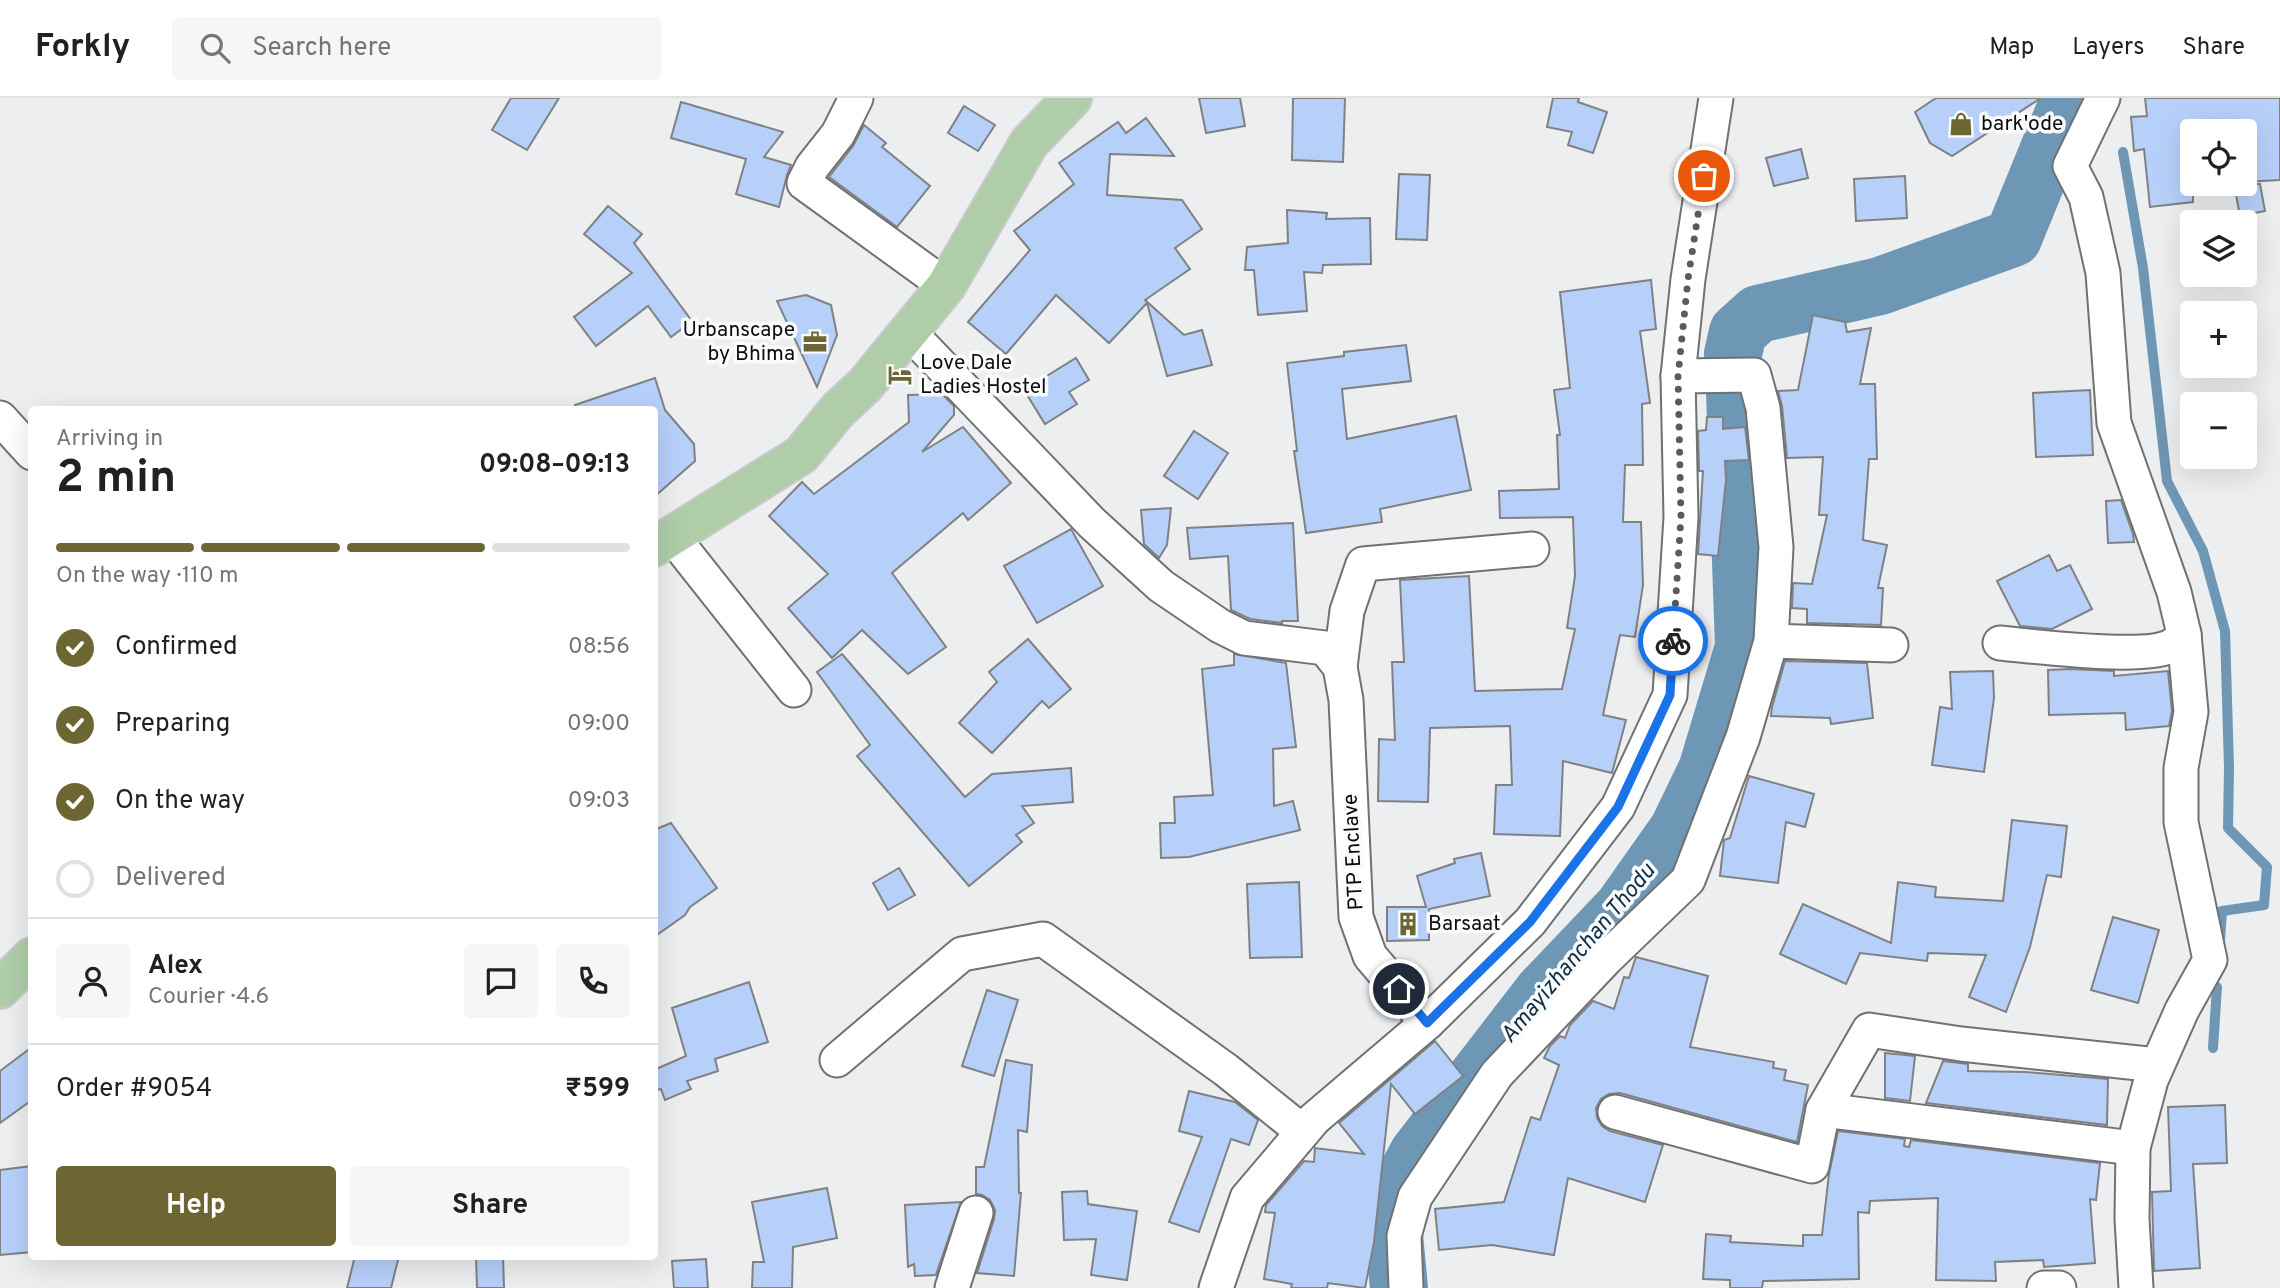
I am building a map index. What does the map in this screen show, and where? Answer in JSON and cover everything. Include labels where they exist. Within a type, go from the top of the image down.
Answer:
[{"type":"main road","points":[[663,541],[801,455],[838,410],[866,385],[946,286],[1029,143],[1072,98]]},
{"type":"main road","points":[[0,989],[28,961]]},
{"type":"street","points":[[856,98],[838,134],[812,167],[804,183],[946,286]]},
{"type":"street","points":[[1216,1288],[1247,1198],[1314,1119],[1427,1023],[1530,922],[1618,807],[1670,695],[1681,517],[1678,376],[1688,279],[1716,98]]},
{"type":"street","points":[[2103,98],[2070,166],[2086,197],[2103,273],[2113,423],[2174,592],[2184,634],[2191,712],[2180,768],[2181,822],[2210,960],[2182,1010],[2157,1065],[2133,1149],[2132,1219],[2136,1288]]},
{"type":"street","points":[[908,331],[1092,523],[1161,586],[1220,626],[1244,638],[1325,648],[1340,667]]},
{"type":"street","points":[[1406,1288],[1404,1236],[1415,1197],[1497,1074],[1606,958],[1688,880],[1743,737],[1771,640],[1776,547],[1763,408],[1754,375],[1678,376]]},
{"type":"street","points":[[0,418],[28,449]]},
{"type":"street","points":[[663,541],[794,690]]},
{"type":"street","name":"PTP Enclave","points":[[1427,1023],[1370,956],[1356,916],[1346,700],[1340,667],[1347,611],[1363,564],[1532,549]]},
{"type":"street","points":[[2000,643],[2083,651],[2158,650],[2172,645],[2184,634]]},
{"type":"street","points":[[1771,640],[1891,645]]},
{"type":"street","points":[[836,1060],[962,954],[1043,939],[1226,1070],[1303,1132]]},
{"type":"street","points":[[1615,1112],[1812,1166],[1823,1110],[1870,1030],[1961,1044],[2157,1065]]},
{"type":"street","points":[[1823,1110],[2133,1149]]},
{"type":"street","points":[[952,1288],[976,1213]]},
{"type":"street","points":[[2044,1288],[2059,1288]]},
{"type":"building","points":[[511,98],[559,98],[527,150],[492,130]]},
{"type":"building","points":[[1199,98],[1240,98],[1245,126],[1206,133]]},
{"type":"building","points":[[1293,98],[1345,98],[1343,162],[1292,160]]},
{"type":"building","points":[[1553,98],[1579,98],[1578,102],[1607,112],[1593,153],[1568,145],[1572,132],[1547,127]]},
{"type":"building","name":"bark'ode","points":[[1936,98],[2041,98],[1952,156],[1930,143],[1915,112]]},
{"type":"building","points":[[2145,98],[2280,98],[2280,180],[2257,181],[2257,119],[2180,119],[2180,196],[2193,196],[2193,202],[2150,207],[2144,149],[2134,151],[2131,117],[2147,116]]},
{"type":"building","points":[[681,102],[783,132],[764,157],[791,165],[779,207],[736,194],[746,159],[671,138]]},
{"type":"building","points":[[964,106],[995,125],[978,151],[948,133]]},
{"type":"building","points":[[1146,118],[1174,156],[1110,154],[1107,195],[1182,200],[1202,229],[1175,248],[1190,269],[1145,300],[1184,335],[1202,330],[1212,365],[1167,376],[1147,303],[1109,343],[1056,295],[1006,354],[968,322],[1030,250],[1014,231],[1074,184],[1059,163],[1118,122],[1126,133]]},
{"type":"building","points":[[864,125],[886,143],[882,147],[930,186],[897,227],[829,177],[853,146]]},
{"type":"building","points":[[1801,149],[1808,178],[1774,186],[1766,158]]},
{"type":"building","points":[[1399,174],[1430,175],[1427,240],[1396,239]]},
{"type":"building","points":[[1905,176],[1907,218],[1856,221],[1854,179]]},
{"type":"building","points":[[2257,184],[2260,184],[2265,211],[2239,210],[2236,196],[2257,196]]},
{"type":"building","points":[[608,206],[642,234],[634,243],[692,321],[671,337],[648,306],[596,346],[574,317],[632,273],[584,234]]},
{"type":"building","points":[[1287,210],[1327,213],[1326,219],[1370,218],[1371,264],[1323,265],[1322,273],[1304,272],[1307,311],[1258,315],[1254,270],[1245,270],[1247,247],[1288,243]]},
{"type":"building","points":[[1651,280],[1656,329],[1640,331],[1650,403],[1642,404],[1643,465],[1625,465],[1623,522],[1641,522],[1643,585],[1635,637],[1620,635],[1603,715],[1626,720],[1612,773],[1563,761],[1560,836],[1494,834],[1496,785],[1512,785],[1510,726],[1430,728],[1428,802],[1378,801],[1379,739],[1395,740],[1392,662],[1404,662],[1400,580],[1469,576],[1475,691],[1562,689],[1575,629],[1567,628],[1575,576],[1573,517],[1500,518],[1499,491],[1559,489],[1557,435],[1560,435],[1554,390],[1570,388],[1560,292]]},
{"type":"building","name":"Urbanscape by Bhima","points":[[806,295],[831,305],[837,335],[817,387],[777,301]]},
{"type":"building","points":[[1813,315],[1845,322],[1847,332],[1871,328],[1860,384],[1875,384],[1877,459],[1869,459],[1863,540],[1887,545],[1878,588],[1883,588],[1881,625],[1807,623],[1807,609],[1792,608],[1793,583],[1812,584],[1827,515],[1819,515],[1823,457],[1787,458],[1778,391],[1798,390]]},
{"type":"building","points":[[1406,345],[1411,381],[1342,389],[1347,439],[1456,416],[1471,490],[1380,509],[1382,522],[1306,533],[1294,451],[1297,451],[1287,363],[1344,356],[1344,352]]},
{"type":"building","points":[[1076,358],[1089,380],[1069,392],[1077,404],[1045,424],[1024,390]]},
{"type":"building","points":[[655,378],[665,410],[694,444],[695,461],[658,493],[658,406],[575,405]]},
{"type":"building","points":[[2090,390],[2093,455],[2036,457],[2033,393]]},
{"type":"building","points":[[942,394],[954,406],[954,415],[922,452],[963,427],[1011,483],[968,520],[963,513],[892,573],[946,647],[908,674],[862,630],[832,658],[788,608],[828,574],[769,516],[802,482],[814,494],[909,422],[908,395]]},
{"type":"building","points":[[1707,417],[1723,417],[1723,429],[1745,427],[1749,460],[1725,461],[1726,480],[1718,556],[1698,554],[1703,471],[1699,471],[1698,431],[1706,430]]},
{"type":"building","points":[[1194,431],[1228,453],[1198,499],[1164,476]]},
{"type":"building","points":[[2121,500],[2134,542],[2108,543],[2106,501]]},
{"type":"building","points":[[1171,508],[1167,545],[1159,558],[1144,544],[1141,510]]},
{"type":"building","points":[[1293,523],[1298,621],[1282,623],[1250,619],[1231,610],[1228,556],[1190,559],[1187,528]]},
{"type":"building","points":[[1071,529],[1103,586],[1037,623],[1004,566]]},
{"type":"building","points":[[2049,555],[2057,571],[2070,565],[2092,609],[2052,629],[2020,626],[1997,581]]},
{"type":"building","points":[[1028,639],[1071,689],[1049,708],[1042,701],[992,753],[959,723],[997,682],[989,672]]},
{"type":"building","points":[[842,654],[965,797],[992,774],[1071,768],[1073,802],[1022,806],[1034,823],[1016,835],[1022,842],[969,886],[857,756],[870,745],[817,672]]},
{"type":"building","points":[[1234,654],[1286,663],[1296,747],[1273,749],[1274,806],[1293,801],[1300,830],[1189,857],[1161,858],[1160,823],[1175,823],[1174,797],[1213,795],[1202,669],[1234,665]]},
{"type":"building","points":[[1785,661],[1867,663],[1873,718],[1831,724],[1830,718],[1771,716]]},
{"type":"building","points":[[2048,670],[2114,671],[2114,676],[2168,671],[2172,711],[2169,726],[2126,730],[2125,713],[2049,715]]},
{"type":"building","points":[[1993,671],[1994,698],[1984,772],[1932,765],[1940,707],[1952,709],[1950,672]]},
{"type":"building","points":[[1749,776],[1814,794],[1805,827],[1786,822],[1778,883],[1720,876],[1724,840],[1730,838]]},
{"type":"building","points":[[2012,820],[2067,826],[2061,877],[2047,875],[2030,947],[2006,1012],[1969,997],[1986,955],[1928,953],[1927,961],[1860,953],[1846,984],[1780,954],[1803,904],[1891,943],[1898,882],[1936,887],[1935,897],[2003,901]]},
{"type":"building","points":[[671,823],[717,888],[658,934],[658,828]]},
{"type":"building","points":[[1481,853],[1490,896],[1429,909],[1429,940],[1387,941],[1387,907],[1426,907],[1417,876],[1455,863],[1454,859]]},
{"type":"building","points":[[899,868],[915,895],[888,910],[873,883]]},
{"type":"building","points":[[1299,882],[1302,957],[1250,958],[1247,884]]},
{"type":"building","points":[[2113,917],[2159,930],[2138,1003],[2091,990]]},
{"type":"building","points":[[1636,957],[1708,976],[1690,1047],[1774,1062],[1773,1068],[1786,1070],[1784,1080],[1808,1085],[1797,1142],[1620,1093],[1609,1094],[1601,1099],[1596,1108],[1597,1118],[1602,1126],[1610,1131],[1663,1145],[1645,1202],[1568,1178],[1554,1255],[1492,1245],[1439,1250],[1435,1209],[1504,1202],[1531,1117],[1540,1120],[1559,1065],[1544,1058],[1550,1046],[1560,1036],[1565,1038],[1570,1025],[1593,1001],[1614,1009],[1624,977],[1629,978]]},
{"type":"building","points":[[749,982],[768,1042],[715,1059],[718,1071],[687,1081],[691,1089],[665,1100],[661,1089],[658,1090],[658,1068],[686,1056],[672,1008]]},
{"type":"building","points":[[987,990],[1018,1000],[994,1076],[962,1066]]},
{"type":"building","points":[[1435,1041],[1463,1076],[1415,1114],[1391,1084],[1374,1242],[1365,1288],[1328,1283],[1327,1288],[1291,1288],[1292,1284],[1264,1279],[1275,1213],[1265,1212],[1266,1205],[1304,1161],[1314,1162],[1315,1148],[1364,1154],[1339,1123]]},
{"type":"building","points":[[28,1050],[28,1103],[0,1123],[0,1071]]},
{"type":"building","points":[[1885,1053],[1915,1056],[1910,1101],[1885,1098]]},
{"type":"building","points":[[1006,1060],[1032,1065],[1027,1132],[1018,1130],[1021,1193],[1014,1276],[977,1273],[995,1210],[990,1200],[976,1194],[976,1167],[984,1167]]},
{"type":"building","points":[[1943,1061],[1968,1064],[1968,1071],[2026,1072],[2108,1079],[2107,1125],[1926,1103]]},
{"type":"building","points":[[1189,1091],[1235,1102],[1258,1120],[1249,1145],[1231,1139],[1199,1232],[1169,1222],[1202,1137],[1179,1131]]},
{"type":"building","points":[[2225,1105],[2227,1163],[2193,1164],[2200,1268],[2154,1271],[2152,1192],[2171,1191],[2168,1107]]},
{"type":"building","points":[[1838,1131],[1905,1139],[1904,1146],[1909,1147],[1911,1140],[2100,1163],[2096,1200],[2090,1199],[2095,1263],[2044,1267],[2043,1260],[1995,1262],[1996,1281],[1936,1280],[1938,1198],[1870,1201],[1869,1213],[1858,1212],[1859,1279],[1763,1281],[1762,1288],[1730,1288],[1730,1280],[1703,1279],[1706,1234],[1731,1236],[1730,1242],[1803,1246],[1803,1235],[1822,1235],[1829,1174]]},
{"type":"building","points":[[28,1166],[28,1252],[0,1255],[0,1170]]},
{"type":"building","points":[[827,1188],[837,1238],[793,1247],[792,1288],[752,1288],[753,1262],[764,1262],[752,1202]]},
{"type":"building","points":[[1087,1191],[1088,1204],[1137,1211],[1127,1280],[1091,1275],[1096,1239],[1064,1240],[1062,1192]]},
{"type":"building","points":[[961,1202],[936,1275],[915,1276],[914,1264],[908,1267],[905,1205]]},
{"type":"building","points":[[706,1259],[708,1288],[674,1288],[672,1261]]},
{"type":"building","points":[[354,1260],[398,1260],[391,1288],[347,1288]]},
{"type":"building","points":[[476,1260],[503,1260],[504,1288],[477,1288]]},
{"type":"waterway","name":"Amayizhanchan Thodu","points":[[1733,354],[1738,332],[1758,314],[1880,286],[2013,238],[2070,98]]},
{"type":"waterway","points":[[2123,152],[2143,268],[2167,481],[2203,551],[2225,631],[2228,828],[2267,867],[2264,905],[2222,911],[2220,941]]},
{"type":"waterway","name":"Amayizhanchan Thodu","points":[[1399,1288],[1391,1204],[1418,1154],[1543,992],[1623,908],[1678,830],[1707,770],[1744,647],[1735,392]]},
{"type":"waterway","points":[[2213,1048],[2217,987]]},
{"type":"way so far","points":[[1673,641],[1681,517],[1678,376],[1688,279],[1704,176]]},
{"type":"place","name":"bark'ode","points":[[1961,124]]},
{"type":"place","name":"Urbanscape by Bhima","points":[[815,342]]},
{"type":"place","name":"Love Dale Ladies Hostel","points":[[900,375]]},
{"type":"place","name":"Barsaat","points":[[1408,924]]},
{"type":"route","points":[[1399,989],[1427,1023],[1530,922],[1618,807],[1670,695],[1673,641]]}]
